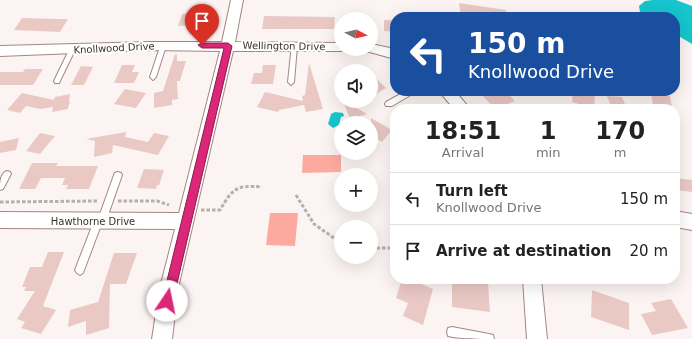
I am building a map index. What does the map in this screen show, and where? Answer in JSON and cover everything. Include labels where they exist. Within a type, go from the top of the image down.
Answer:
[{"type":"street","points":[[162,339],[169,288],[228,46],[237,0]]},
{"type":"street","name":"Knollwood Drive","points":[[0,50],[72,50],[163,46],[228,46]]},
{"type":"street","name":"Wellington Drive","points":[[228,46],[334,47]]},
{"type":"street","points":[[378,50],[390,53]]},
{"type":"street","points":[[451,96],[458,104]]},
{"type":"street","name":"Hawthorne Drive","points":[[0,220],[100,221],[187,215]]},
{"type":"street","points":[[680,220],[692,222]]},
{"type":"street","points":[[532,284],[537,339]]},
{"type":"lane","points":[[153,76],[163,46]]},
{"type":"lane","points":[[291,82],[294,46]]},
{"type":"lane","points":[[57,81],[72,50]]},
{"type":"lane","points":[[389,104],[403,96]]},
{"type":"lane","points":[[0,186],[7,174]]},
{"type":"lane","points":[[80,270],[118,176]]},
{"type":"lane","points":[[452,332],[489,339]]},
{"type":"path","points":[[0,202],[157,201],[187,215],[220,210],[223,208],[230,193],[234,190],[247,186],[262,187]]},
{"type":"path","points":[[296,195],[304,212],[322,232],[334,239]]},
{"type":"path","points":[[378,248],[390,248]]},
{"type":"shaded area","points":[[303,155],[334,155],[334,160],[341,160],[341,168],[334,168],[334,172],[302,173]]},
{"type":"shaded area","points":[[270,213],[298,213],[295,246],[266,245]]},
{"type":"water","points":[[676,0],[692,6],[692,44],[680,37],[680,12],[640,12],[639,6],[645,1]]},
{"type":"water","points":[[335,112],[343,113],[344,116],[334,116],[333,128],[328,124],[331,114]]},
{"type":"building","points":[[459,3],[506,10],[506,12],[460,12]]},
{"type":"building","points":[[188,11],[200,11],[195,25],[178,26],[182,14],[188,13]]},
{"type":"building","points":[[264,16],[334,17],[334,29],[262,29]]},
{"type":"building","points":[[22,18],[68,19],[60,32],[14,30]]},
{"type":"building","points":[[384,20],[390,20],[390,32],[384,31]]},
{"type":"building","points":[[175,54],[177,55],[177,61],[186,61],[180,81],[177,81],[178,99],[172,100],[172,105],[154,108],[154,93],[163,91]]},
{"type":"building","points":[[309,63],[323,109],[306,112],[304,105],[279,110],[278,112],[257,107],[265,92],[303,101],[302,96],[305,95]]},
{"type":"building","points":[[122,65],[135,65],[132,72],[139,72],[134,83],[114,83]]},
{"type":"building","points":[[263,65],[276,65],[273,84],[251,84],[254,73],[262,73]]},
{"type":"building","points":[[81,66],[93,67],[84,85],[71,85]]},
{"type":"building","points":[[25,69],[43,69],[33,85],[0,85],[0,72],[23,72]]},
{"type":"building","points":[[378,80],[386,88],[378,93]]},
{"type":"building","points":[[125,89],[146,93],[136,108],[114,104]]},
{"type":"building","points":[[22,93],[54,100],[55,97],[70,94],[69,103],[71,103],[69,104],[68,109],[52,112],[53,107],[40,109],[26,106],[20,113],[7,110]]},
{"type":"building","points":[[483,96],[510,96],[515,101],[508,104],[490,104]]},
{"type":"building","points":[[573,96],[595,96],[594,104],[579,104],[572,102]]},
{"type":"building","points":[[607,96],[622,97],[625,104],[610,104]]},
{"type":"building","points":[[652,96],[670,96],[671,104],[653,104]]},
{"type":"building","points":[[346,108],[356,108],[367,114],[360,116],[349,116]]},
{"type":"building","points":[[378,122],[390,129],[390,132],[382,142],[378,139]]},
{"type":"building","points":[[126,132],[125,137],[148,142],[154,133],[169,136],[158,155],[113,145],[112,153],[94,157],[95,141],[86,139]]},
{"type":"building","points":[[40,133],[55,136],[40,154],[26,151]]},
{"type":"building","points":[[19,138],[16,150],[0,153],[0,142]]},
{"type":"building","points":[[32,163],[58,163],[56,166],[98,166],[89,189],[66,189],[68,185],[62,185],[65,178],[41,178],[35,189],[19,189]]},
{"type":"building","points":[[144,169],[164,170],[159,185],[157,185],[156,189],[137,188]]},
{"type":"building","points":[[680,179],[692,180],[692,192],[680,191]]},
{"type":"building","points":[[48,252],[64,252],[43,306],[56,310],[41,334],[21,328],[25,322],[17,319],[35,291],[24,291],[26,287],[22,287],[30,267],[42,267]]},
{"type":"building","points":[[114,253],[137,253],[126,284],[110,284],[109,328],[86,335],[86,321],[68,327],[70,310],[98,302]]},
{"type":"building","points":[[400,284],[421,284],[433,289],[423,325],[403,316],[408,303],[396,298]]},
{"type":"building","points":[[452,284],[488,284],[490,312],[452,307]]},
{"type":"building","points":[[592,290],[629,303],[629,330],[591,317]]},
{"type":"building","points":[[671,299],[688,328],[652,335],[641,314],[656,311],[651,303]]},
{"type":"route","points":[[167,301],[228,46],[202,45]]}]
